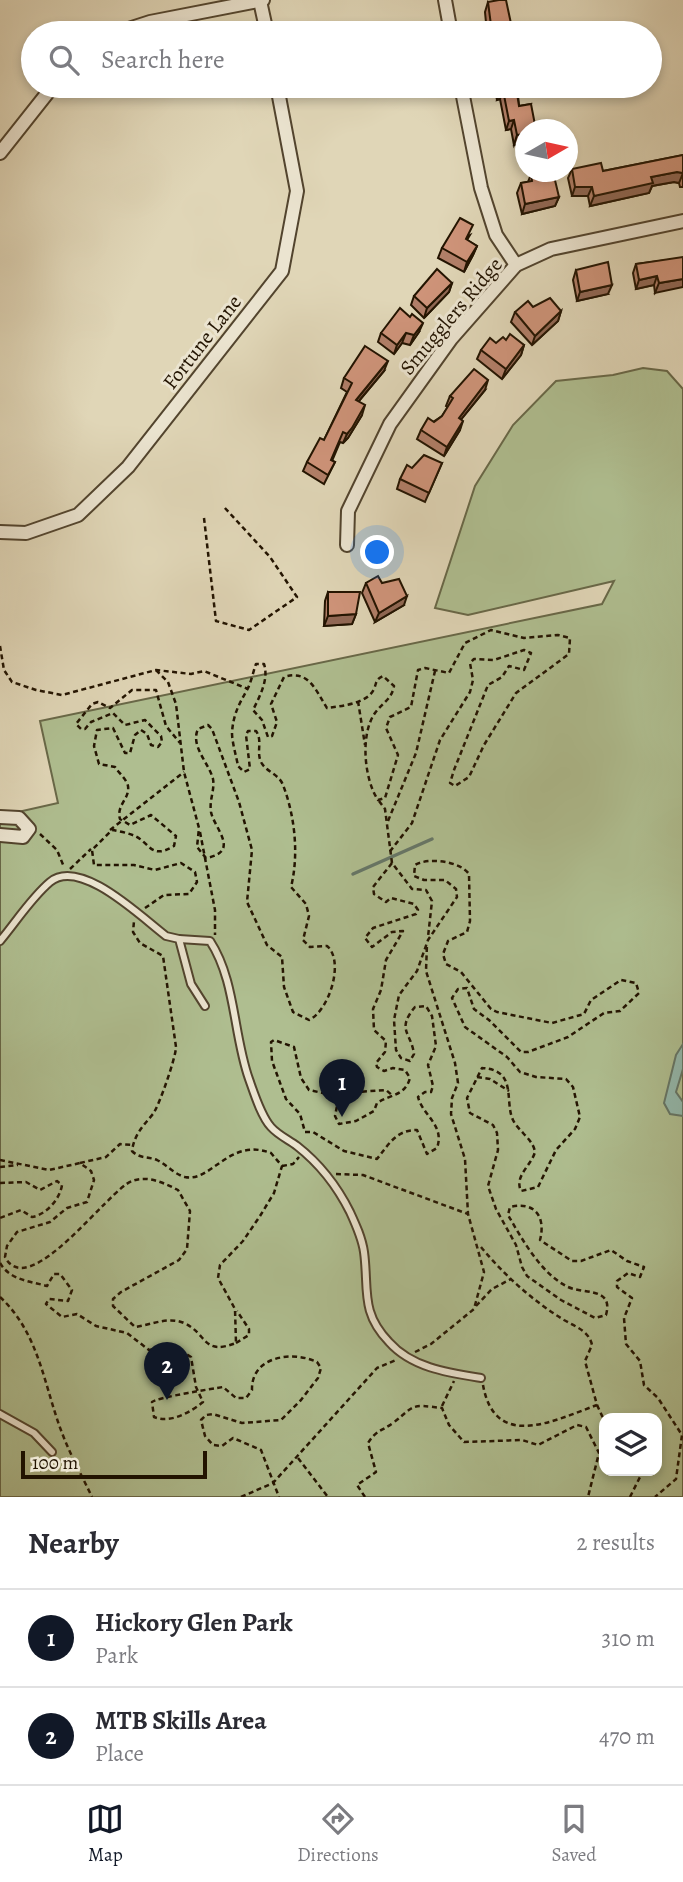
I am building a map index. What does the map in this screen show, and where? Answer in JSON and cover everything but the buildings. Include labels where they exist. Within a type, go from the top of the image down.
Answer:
[{"type":"street","points":[[155,21],[262,0],[265,21]]},
{"type":"street","points":[[444,0],[448,21]]},
{"type":"street","points":[[0,153],[44,98]]},
{"type":"street","name":"Fortune Lane","points":[[0,532],[26,533],[78,515],[128,467],[282,271],[297,191],[279,98]]},
{"type":"street","points":[[463,98],[481,188],[492,224],[496,236],[516,265]]},
{"type":"street","name":"Smugglers Ridge","points":[[347,545],[348,511],[390,424],[451,339],[516,265],[551,249],[683,221]]},
{"type":"street","points":[[0,817],[19,818],[29,829],[23,837],[0,835]]},
{"type":"lane","points":[[0,941],[51,881],[65,874],[87,878],[166,936],[210,941],[221,958],[237,1044],[270,1126],[329,1176],[358,1229],[364,1253],[369,1313],[390,1344],[406,1356],[439,1371],[481,1378]]},
{"type":"lane","points":[[179,939],[191,984],[205,1006]]},
{"type":"lane","points":[[0,1414],[34,1433],[52,1452]]},
{"type":"path","points":[[204,519],[216,621],[249,630],[297,597],[270,557],[224,506]]},
{"type":"path","points":[[378,800],[385,798],[398,755],[386,728],[390,717],[411,708],[418,670],[449,673],[465,643],[491,630],[524,638],[566,635],[573,642],[563,661],[516,693],[484,745],[470,777],[455,786],[450,783],[454,770],[480,712],[488,685],[502,677],[509,666],[524,670],[531,653],[524,650],[494,660],[474,659],[469,670],[473,680],[470,692],[440,740],[412,823],[388,854]]},
{"type":"path","points":[[0,646],[4,670],[12,682],[62,695],[156,670],[191,674],[204,671],[248,690]]},
{"type":"path","points":[[206,858],[220,853],[224,838],[212,815],[213,780],[196,741],[198,729],[208,725],[212,729],[239,802],[251,850],[247,902],[267,944],[282,957],[284,987],[293,1012],[309,1020],[316,1017],[328,995],[336,961],[334,952],[327,946],[310,947],[303,940],[309,916],[306,904],[291,887],[297,865],[292,818],[283,783],[265,769],[259,758],[260,736],[256,731],[248,731],[246,735],[250,769],[244,772],[237,765],[236,744],[232,736],[237,703],[248,690],[256,664],[264,664],[266,669],[262,697],[253,710],[261,720],[268,737],[272,736],[277,722],[271,705],[284,677],[303,676],[310,681],[327,708],[369,696],[376,680],[383,676],[394,686],[392,694],[375,713],[367,728],[365,748]]},
{"type":"path","points":[[156,670],[168,682],[176,704],[184,772],[206,858],[215,910],[213,946]]},
{"type":"path","points":[[387,825],[416,753],[435,671]]},
{"type":"path","points":[[120,819],[119,806],[128,792],[127,783],[115,767],[99,764],[94,756],[97,730],[113,728],[125,753],[130,753],[135,735],[141,730],[147,734],[152,745],[158,747],[162,742],[161,736],[145,720],[124,724],[113,713],[91,722],[85,729],[78,728],[76,724],[79,719],[92,704],[98,702],[110,708],[132,690],[156,690],[166,726],[180,743]]},
{"type":"path","points":[[358,701],[372,792],[385,809],[388,854],[412,889],[426,890],[432,901],[426,971],[451,1047],[458,1083],[452,1098],[451,1114],[468,1174],[468,1214],[479,1244],[484,1272],[474,1309]]},
{"type":"path","points":[[29,829],[46,837],[57,850],[65,874],[120,819],[176,781],[184,772]]},
{"type":"path","points":[[120,819],[130,825],[151,815],[176,836],[174,846],[168,850],[147,848],[135,836],[110,831],[92,850],[94,865],[134,866],[156,870],[181,863],[195,872],[197,882],[189,894],[164,895],[138,914],[133,932],[140,943],[163,956],[176,1062],[164,1082],[154,1112],[140,1128],[132,1151],[138,1157],[158,1161],[184,1177],[196,1178],[207,1173],[219,1160],[249,1150],[271,1153],[282,1166]]},
{"type":"path","points":[[393,1096],[386,1090],[327,1094],[309,1090],[301,1078],[294,1047],[278,1041],[271,1042],[272,1061],[286,1099],[300,1114],[305,1132],[313,1132],[344,1151],[377,1159],[397,1134],[412,1130],[417,1130],[427,1154],[437,1149],[436,1125],[430,1114],[421,1106],[418,1097],[425,1092],[431,1092],[433,1086],[428,1065],[436,1046],[432,1016],[426,1006],[415,1007],[405,1022],[405,1032],[414,1054],[410,1061],[401,1058],[396,1050],[394,1037],[399,995],[417,971],[428,940],[453,904],[456,889],[445,880],[417,879],[412,873],[415,865],[422,861],[446,863],[466,869],[469,874],[471,914],[467,932],[454,936],[445,947],[446,964],[461,972],[491,1009],[552,1023],[564,1022],[584,1014],[591,1000],[621,980],[631,980],[639,989],[637,998],[620,1010],[604,1013],[568,1037],[528,1052],[521,1052],[510,1044],[489,1020],[474,1009],[467,988],[453,993],[453,1004],[465,1027],[507,1057],[520,1072],[536,1077],[566,1079],[573,1087],[580,1117],[575,1129],[556,1150],[538,1187],[521,1191],[518,1184],[535,1152],[534,1145],[519,1130],[511,1115],[512,1093],[503,1077],[493,1070],[482,1068],[467,1098],[470,1113],[493,1125],[497,1133],[498,1150],[488,1186],[527,1276],[561,1300],[595,1318],[606,1315],[604,1297],[596,1292],[569,1288],[557,1281],[528,1248],[509,1215],[510,1207],[518,1205],[530,1205],[536,1211],[544,1227],[540,1240],[572,1261],[581,1261],[611,1250],[627,1261],[644,1267],[640,1277],[628,1273],[617,1280],[617,1287],[632,1298],[624,1318],[626,1344],[640,1361],[645,1385],[658,1398],[682,1435],[676,1479],[655,1497]]},
{"type":"path","points":[[327,1094],[338,1101],[335,1115],[339,1124],[356,1121],[374,1111],[377,1103],[402,1093],[410,1078],[405,1070],[379,1070],[376,1063],[384,1052],[386,1041],[374,1030],[372,1018],[387,960],[403,931],[392,932],[372,947],[365,938],[373,928],[416,914],[418,910],[414,904],[391,898],[386,902],[374,894],[373,887],[392,863]]},
{"type":"path","points":[[476,1077],[489,1079],[512,1093]]},
{"type":"path","points":[[282,1166],[293,1164],[324,1139]]},
{"type":"path","points":[[0,1167],[49,1170],[106,1157],[120,1144],[133,1145]]},
{"type":"path","points":[[0,1160],[14,1162],[18,1166]]},
{"type":"path","points":[[80,1163],[91,1171],[94,1180],[87,1202],[68,1208],[50,1222],[17,1232],[7,1246],[5,1257],[10,1267],[27,1269],[75,1235],[125,1184],[134,1180],[156,1180],[178,1190],[187,1201],[191,1222],[187,1249],[178,1260],[121,1292],[113,1299],[113,1306],[135,1327],[165,1320],[183,1322],[201,1340],[215,1347],[236,1343],[249,1335],[249,1329],[218,1278],[219,1265],[243,1241],[260,1216],[274,1193],[282,1166]]},
{"type":"path","points":[[329,1176],[340,1172],[363,1175],[468,1214]]},
{"type":"path","points":[[0,1183],[26,1182],[40,1190],[57,1181],[62,1185],[61,1194],[39,1216],[32,1217],[22,1210],[0,1218]]},
{"type":"path","points":[[479,1244],[511,1279],[543,1307],[587,1334],[592,1345],[584,1361],[601,1413]]},
{"type":"path","points":[[0,1263],[4,1271],[15,1278],[43,1285],[49,1284],[54,1275],[60,1274],[72,1290],[71,1298],[68,1301],[51,1298],[46,1304],[62,1317],[77,1314],[96,1326],[127,1333],[149,1350],[163,1344],[171,1345],[191,1357],[196,1387],[201,1393],[204,1402],[187,1413],[166,1420],[154,1417],[152,1402],[156,1399],[201,1393],[223,1387],[236,1398],[246,1398],[252,1390],[252,1378],[259,1366],[281,1356],[309,1359],[321,1368],[318,1378],[281,1420],[242,1423],[213,1414],[205,1415],[201,1420],[205,1436],[213,1445],[219,1446],[233,1438],[261,1450],[279,1497]]},
{"type":"path","points":[[242,1497],[272,1483],[298,1458],[377,1368],[431,1344],[474,1309],[492,1289],[511,1279]]},
{"type":"path","points":[[0,1297],[24,1325],[37,1353],[64,1439],[92,1497]]},
{"type":"path","points":[[235,1309],[236,1343]]},
{"type":"path","points":[[455,1374],[452,1389],[442,1408],[449,1426],[464,1442],[522,1440],[538,1445],[577,1425],[586,1427],[599,1453],[588,1497]]},
{"type":"path","points":[[481,1378],[492,1414],[501,1422],[513,1425],[526,1427],[558,1420],[597,1405]]},
{"type":"path","points":[[365,1497],[357,1485],[376,1472],[368,1443],[373,1434],[380,1427],[391,1424],[407,1408],[423,1405],[442,1408]]},
{"type":"path","points":[[298,1458],[328,1497]]},
{"type":"path","points":[[630,1497],[635,1493],[641,1476]]},
{"type":"green space","points":[[643,368],[667,371],[683,389],[683,1497],[0,1497],[0,816],[58,803],[40,721],[602,604],[614,581],[468,615],[435,608],[475,486],[513,425],[556,381],[613,375]]},
{"type":"water","points":[[683,1044],[683,1069],[676,1092],[683,1102],[683,1116],[670,1114],[664,1103],[676,1055]]},
{"type":"waterway","points":[[353,874],[432,839]]},
{"type":"place","name":"Hickory Glen Park","points":[[342,1117]]},
{"type":"place","name":"MTB Skills Area","points":[[167,1400]]}]
